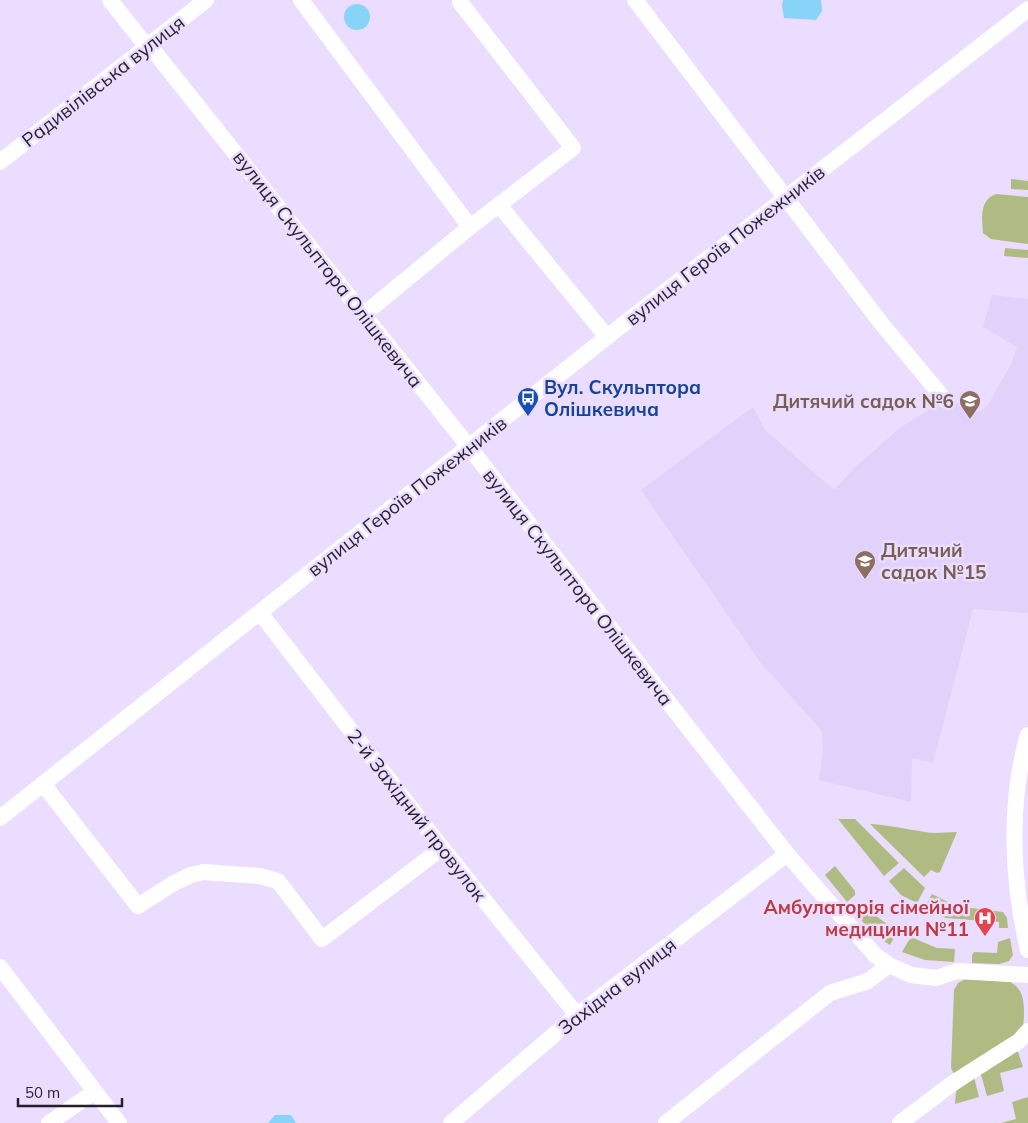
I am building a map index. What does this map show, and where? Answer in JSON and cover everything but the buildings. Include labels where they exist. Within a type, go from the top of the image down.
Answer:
[{"type":"street","name":"вулиця Скульптора Олішкевича","points":[[110,0],[140,38],[149,45],[468,447],[787,854],[875,955],[889,965],[911,975],[936,978],[958,971],[1028,975]]},
{"type":"street","name":"Радивілівська вулиця","points":[[0,162],[206,0]]},
{"type":"street","points":[[301,0],[470,227]]},
{"type":"street","points":[[635,0],[881,322],[944,400]]},
{"type":"street","points":[[363,315],[470,227],[573,148],[460,2]]},
{"type":"street","name":"вулиця Героїв Пожежників","points":[[0,818],[607,337],[1028,9]]},
{"type":"street","points":[[499,205],[607,337]]},
{"type":"street","name":"2-й Західний провулок","points":[[260,613],[442,848],[577,1015]]},
{"type":"street","points":[[1028,735],[1018,780],[1015,852],[1019,907],[1028,950]]},
{"type":"street","points":[[43,784],[138,906],[174,883],[203,872],[260,876],[278,881],[322,939],[442,848]]},
{"type":"street","name":"Західна вулиця","points":[[451,1123],[577,1015],[787,854]]},
{"type":"street","points":[[666,1123],[830,993],[868,981],[889,965]]},
{"type":"street","points":[[2,974],[118,1123]]},
{"type":"street","points":[[900,1123],[954,1083],[1019,1041],[1028,1031]]},
{"type":"street","points":[[49,1123],[94,1092]]},
{"type":"shaded area","name":"Дитячий садок №15","points":[[992,295],[1028,299],[1028,613],[973,609],[933,763],[912,758],[911,802],[819,780],[823,750],[822,731],[761,663],[641,490],[753,407],[765,430],[834,490],[853,469],[901,427],[950,397],[968,413],[984,409],[1012,362],[1017,347],[983,327]]},
{"type":"green space","points":[[1011,179],[1028,181],[1028,190],[1011,189]]},
{"type":"green space","points":[[996,194],[1028,197],[1028,244],[991,239],[983,233],[982,216],[984,205]]},
{"type":"green space","points":[[1005,248],[1028,250],[1028,258],[1004,256]]},
{"type":"green space","points":[[838,819],[855,819],[899,863],[884,876]]},
{"type":"green space","points":[[870,824],[929,833],[957,832],[940,872],[937,873],[931,870],[924,877]]},
{"type":"green space","points":[[835,866],[855,891],[855,895],[847,902],[825,875]]},
{"type":"green space","points":[[904,868],[925,888],[917,903],[901,895],[889,881]]},
{"type":"green space","points":[[932,894],[956,906],[1003,912],[1007,918],[1008,928],[999,928],[999,922],[946,918],[925,907]]},
{"type":"green space","points":[[861,904],[866,904],[880,919],[898,930],[890,945],[873,934],[853,910]]},
{"type":"green space","points":[[913,938],[937,948],[955,949],[954,962],[925,960],[902,952],[909,940]]},
{"type":"green space","points":[[1010,938],[1013,955],[1009,961],[999,964],[972,963],[974,952],[997,953],[998,942]]},
{"type":"green space","points":[[965,979],[1010,982],[1015,985],[1022,997],[1024,1019],[1021,1033],[954,1074],[951,1068],[954,990],[958,983]]},
{"type":"green space","points":[[1017,1049],[1023,1067],[1000,1073],[1004,1091],[987,1096],[980,1071]]},
{"type":"green space","points":[[974,1077],[979,1097],[955,1104],[956,1091]]},
{"type":"green space","points":[[1028,1097],[1028,1123],[1001,1123],[1016,1119],[1012,1102]]},
{"type":"water","points":[[783,0],[821,0],[822,11],[816,20],[784,18]]},
{"type":"water","points":[[357,4],[366,8],[370,17],[366,26],[357,30],[348,26],[344,17],[348,8]]},
{"type":"water","points":[[275,1115],[291,1115],[296,1123],[268,1123]]},
{"type":"place","name":"Вул. Скульптора Олішкевича","points":[[528,417]]},
{"type":"place","name":"Дитячий садок №6","points":[[970,420]]},
{"type":"place","name":"Дитячий садок №15","points":[[865,580]]},
{"type":"place","name":"Амбулаторія сімейної медицини №11","points":[[985,937]]}]
